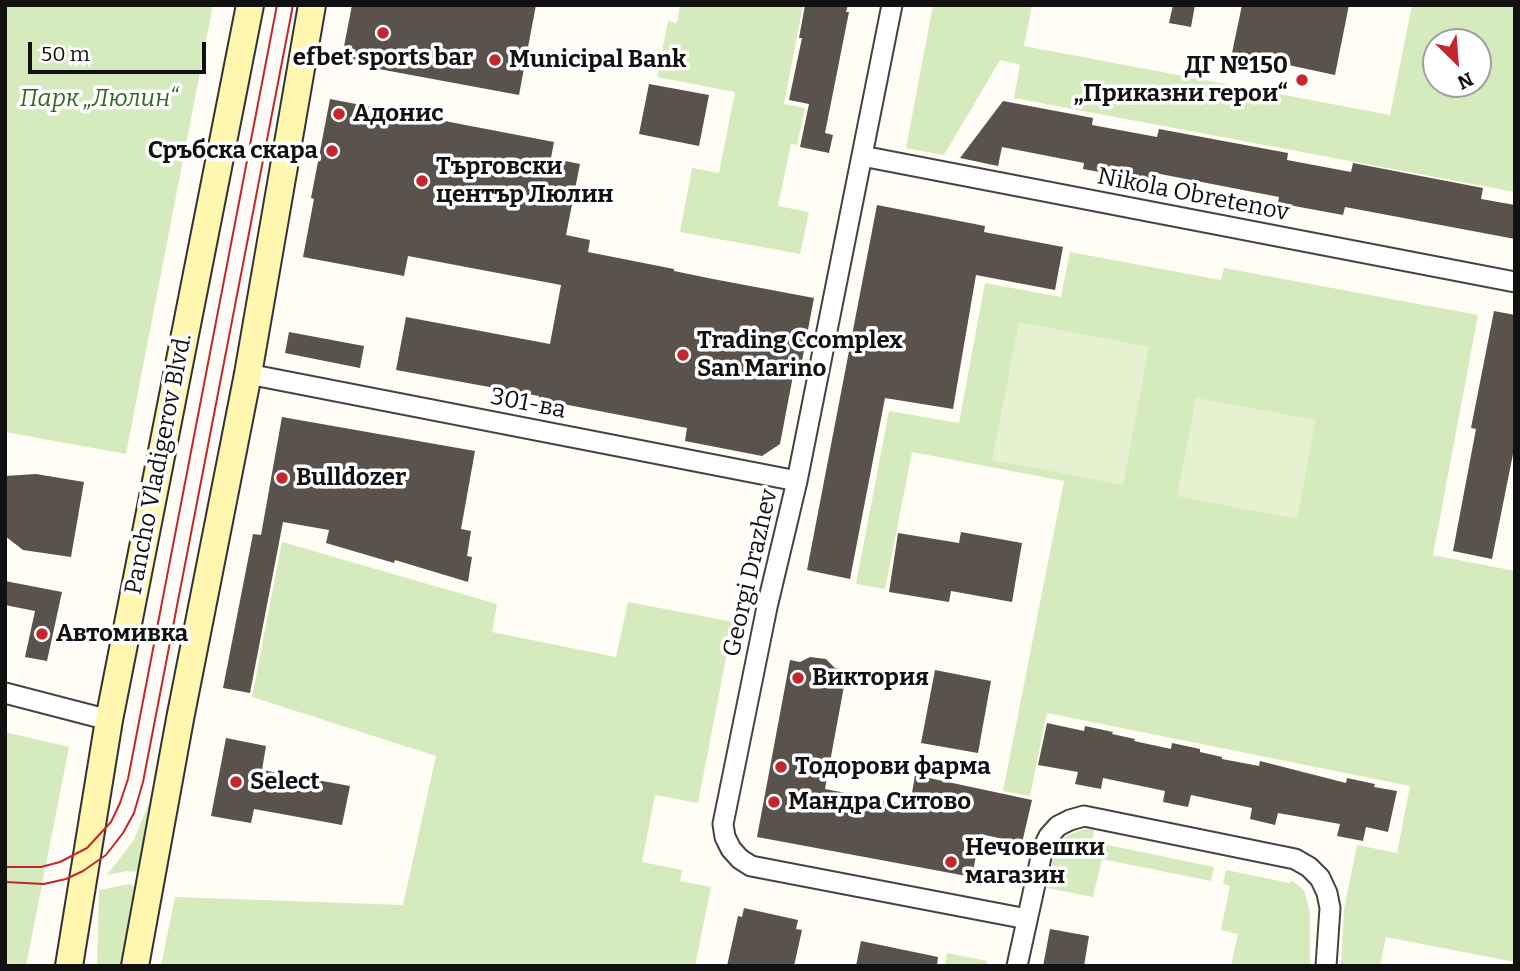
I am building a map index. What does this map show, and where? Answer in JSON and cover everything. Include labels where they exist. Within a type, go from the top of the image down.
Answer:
[{"type":"main road","name":"Pancho Vladigerov Blvd.","points":[[69,966],[109,720],[250,5]]},
{"type":"main road","points":[[135,966],[180,719],[248,374],[313,5]]},
{"type":"street","name":"Georgi Drazhev","points":[[892,5],[797,481],[767,607],[723,824],[731,849],[751,866],[1027,919]]},
{"type":"street","name":"Nikola Obretenov","points":[[862,156],[1515,282]]},
{"type":"street","name":"301-ва","points":[[248,374],[797,481]]},
{"type":"street","points":[[5,693],[109,720]]},
{"type":"street","points":[[1017,966],[1043,848],[1058,826],[1084,816],[1295,859],[1309,867],[1320,878],[1329,900],[1326,966]]},
{"type":"green space","name":"Парк „Люлин“","points":[[5,5],[213,5],[126,454],[5,432]]},
{"type":"green space","points":[[680,5],[803,5],[784,104],[805,108],[797,145],[791,144],[778,206],[809,212],[800,254],[680,232],[692,168],[719,173],[735,92],[657,77],[668,21],[677,23]]},
{"type":"green space","points":[[933,5],[1032,5],[1024,46],[1390,115],[1412,5],[1515,5],[1515,192],[1014,98],[1020,65],[1000,60],[944,155],[906,148]]},
{"type":"green space","points":[[1070,252],[1221,280],[1224,268],[1478,315],[1433,555],[1515,571],[1515,962],[1386,937],[1380,966],[1341,966],[1344,909],[1357,845],[1397,853],[1410,786],[1047,713],[1030,796],[1003,791],[1064,481],[912,452],[885,589],[856,584],[889,411],[959,423],[985,283],[1061,297]]},
{"type":"green space","points":[[1019,322],[1149,347],[1123,485],[992,460]]},
{"type":"green space","points":[[1196,398],[1316,420],[1297,519],[1177,496]]},
{"type":"green space","points":[[282,542],[497,604],[492,632],[616,657],[628,602],[733,622],[698,803],[655,795],[642,862],[682,870],[680,881],[711,887],[695,966],[161,966],[175,897],[403,905],[436,756],[252,697]]},
{"type":"green space","points":[[5,732],[69,747],[26,966],[5,966]]},
{"type":"green space","points":[[151,798],[155,800],[141,872],[126,871],[107,875],[134,840]]},
{"type":"green space","points":[[1084,829],[1094,830],[1093,842],[1214,867],[1211,881],[1102,859],[1093,897],[1047,888],[1054,854],[1060,843],[1066,836]]},
{"type":"green space","points":[[1226,870],[1290,883],[1291,880],[1304,890],[1310,912],[1310,966],[1231,966],[1238,934],[1221,930],[1230,886],[1223,884]]},
{"type":"green space","points":[[129,884],[136,887],[120,966],[97,966],[99,890]]},
{"type":"green space","points":[[947,953],[987,961],[986,966],[945,966]]},
{"type":"building","points":[[352,5],[536,5],[519,95],[341,62]]},
{"type":"building","points":[[805,5],[848,5],[846,12],[849,12],[825,133],[833,135],[829,153],[800,147],[809,104],[789,100],[802,38],[799,38]]},
{"type":"building","points":[[1173,5],[1195,5],[1191,27],[1169,23]]},
{"type":"building","points":[[1242,5],[1349,5],[1335,75],[1232,53]]},
{"type":"building","points":[[649,84],[709,95],[699,146],[639,134]]},
{"type":"building","points":[[330,99],[554,142],[551,158],[580,164],[566,235],[590,240],[588,252],[814,298],[802,361],[796,360],[780,444],[762,456],[685,441],[687,428],[563,404],[562,411],[537,406],[539,396],[396,370],[406,317],[550,344],[561,285],[408,256],[404,276],[303,257]]},
{"type":"building","points":[[1003,101],[1093,118],[1092,125],[1157,137],[1159,129],[1288,153],[1287,160],[1351,172],[1353,163],[1483,188],[1481,199],[1515,205],[1515,239],[1345,207],[1343,215],[1278,203],[1279,197],[1150,172],[1149,181],[1083,169],[1084,163],[1002,147],[998,166],[960,158]]},
{"type":"building","points":[[877,205],[985,226],[984,232],[1063,247],[1055,290],[976,275],[953,409],[885,398],[850,579],[807,570]]},
{"type":"building","points":[[1494,311],[1515,315],[1515,444],[1492,559],[1453,551],[1476,429],[1471,428]]},
{"type":"building","points":[[289,332],[364,346],[360,368],[285,353]]},
{"type":"building","points":[[282,417],[475,451],[461,529],[471,531],[467,556],[472,557],[468,582],[326,543],[329,530],[283,522],[250,693],[223,688],[253,534],[261,535]]},
{"type":"building","points":[[36,474],[84,482],[71,557],[23,550],[5,536],[5,476]]},
{"type":"building","points":[[961,532],[1022,543],[1012,602],[951,591],[949,602],[889,592],[898,533],[959,543]]},
{"type":"building","name":"Автомивка","points":[[5,581],[62,592],[47,661],[25,657],[35,611],[5,605]]},
{"type":"building","points":[[810,657],[826,659],[835,668],[847,670],[825,789],[910,805],[915,775],[1032,800],[1022,843],[980,834],[972,877],[757,837],[790,660],[800,662]]},
{"type":"building","points":[[935,670],[991,681],[978,753],[921,743]]},
{"type":"building","points":[[1047,723],[1084,731],[1085,726],[1171,749],[1172,743],[1200,749],[1200,752],[1222,759],[1259,766],[1260,761],[1346,783],[1347,778],[1397,791],[1388,832],[1366,827],[1363,841],[1337,836],[1340,824],[1278,813],[1275,825],[1250,819],[1252,808],[1191,795],[1188,807],[1163,802],[1165,791],[1103,778],[1101,789],[1075,784],[1078,772],[1038,765]]},
{"type":"building","points":[[226,738],[266,746],[262,770],[350,786],[342,825],[254,809],[251,823],[211,816]]},
{"type":"building","points":[[744,908],[798,920],[796,929],[802,930],[794,966],[727,966],[738,916],[742,917]]},
{"type":"building","points":[[1050,929],[1089,936],[1084,966],[1043,966]]},
{"type":"building","points":[[861,941],[938,957],[937,966],[856,966]]},
{"type":"tram line","points":[[5,867],[41,867],[60,862],[87,848],[111,822],[128,779],[277,5]]},
{"type":"tram line","points":[[5,882],[44,884],[66,879],[83,871],[106,855],[134,813],[143,782],[293,5]]},
{"type":"place","name":"efbet sports bar","points":[[383,33]]},
{"type":"place","name":"Municipal Bank","points":[[495,60]]},
{"type":"place","name":"ДГ №150 „Приказни герои“","points":[[1302,80]]},
{"type":"place","name":"Адонис","points":[[339,114]]},
{"type":"place","name":"Сръбска скара","points":[[332,151]]},
{"type":"place","name":"Търговски център Люлин","points":[[422,181]]},
{"type":"place","name":"Trading Ccomplex San Marino","points":[[683,355]]},
{"type":"place","name":"Bulldozer","points":[[282,478]]},
{"type":"place","name":"Автомивка","points":[[42,634]]},
{"type":"place","name":"Виктория","points":[[798,678]]},
{"type":"place","name":"Тодорови фарма","points":[[781,767]]},
{"type":"place","name":"Select","points":[[236,782]]},
{"type":"place","name":"Мандра Ситово","points":[[774,802]]},
{"type":"place","name":"Нечовешки магазин","points":[[951,862]]}]
